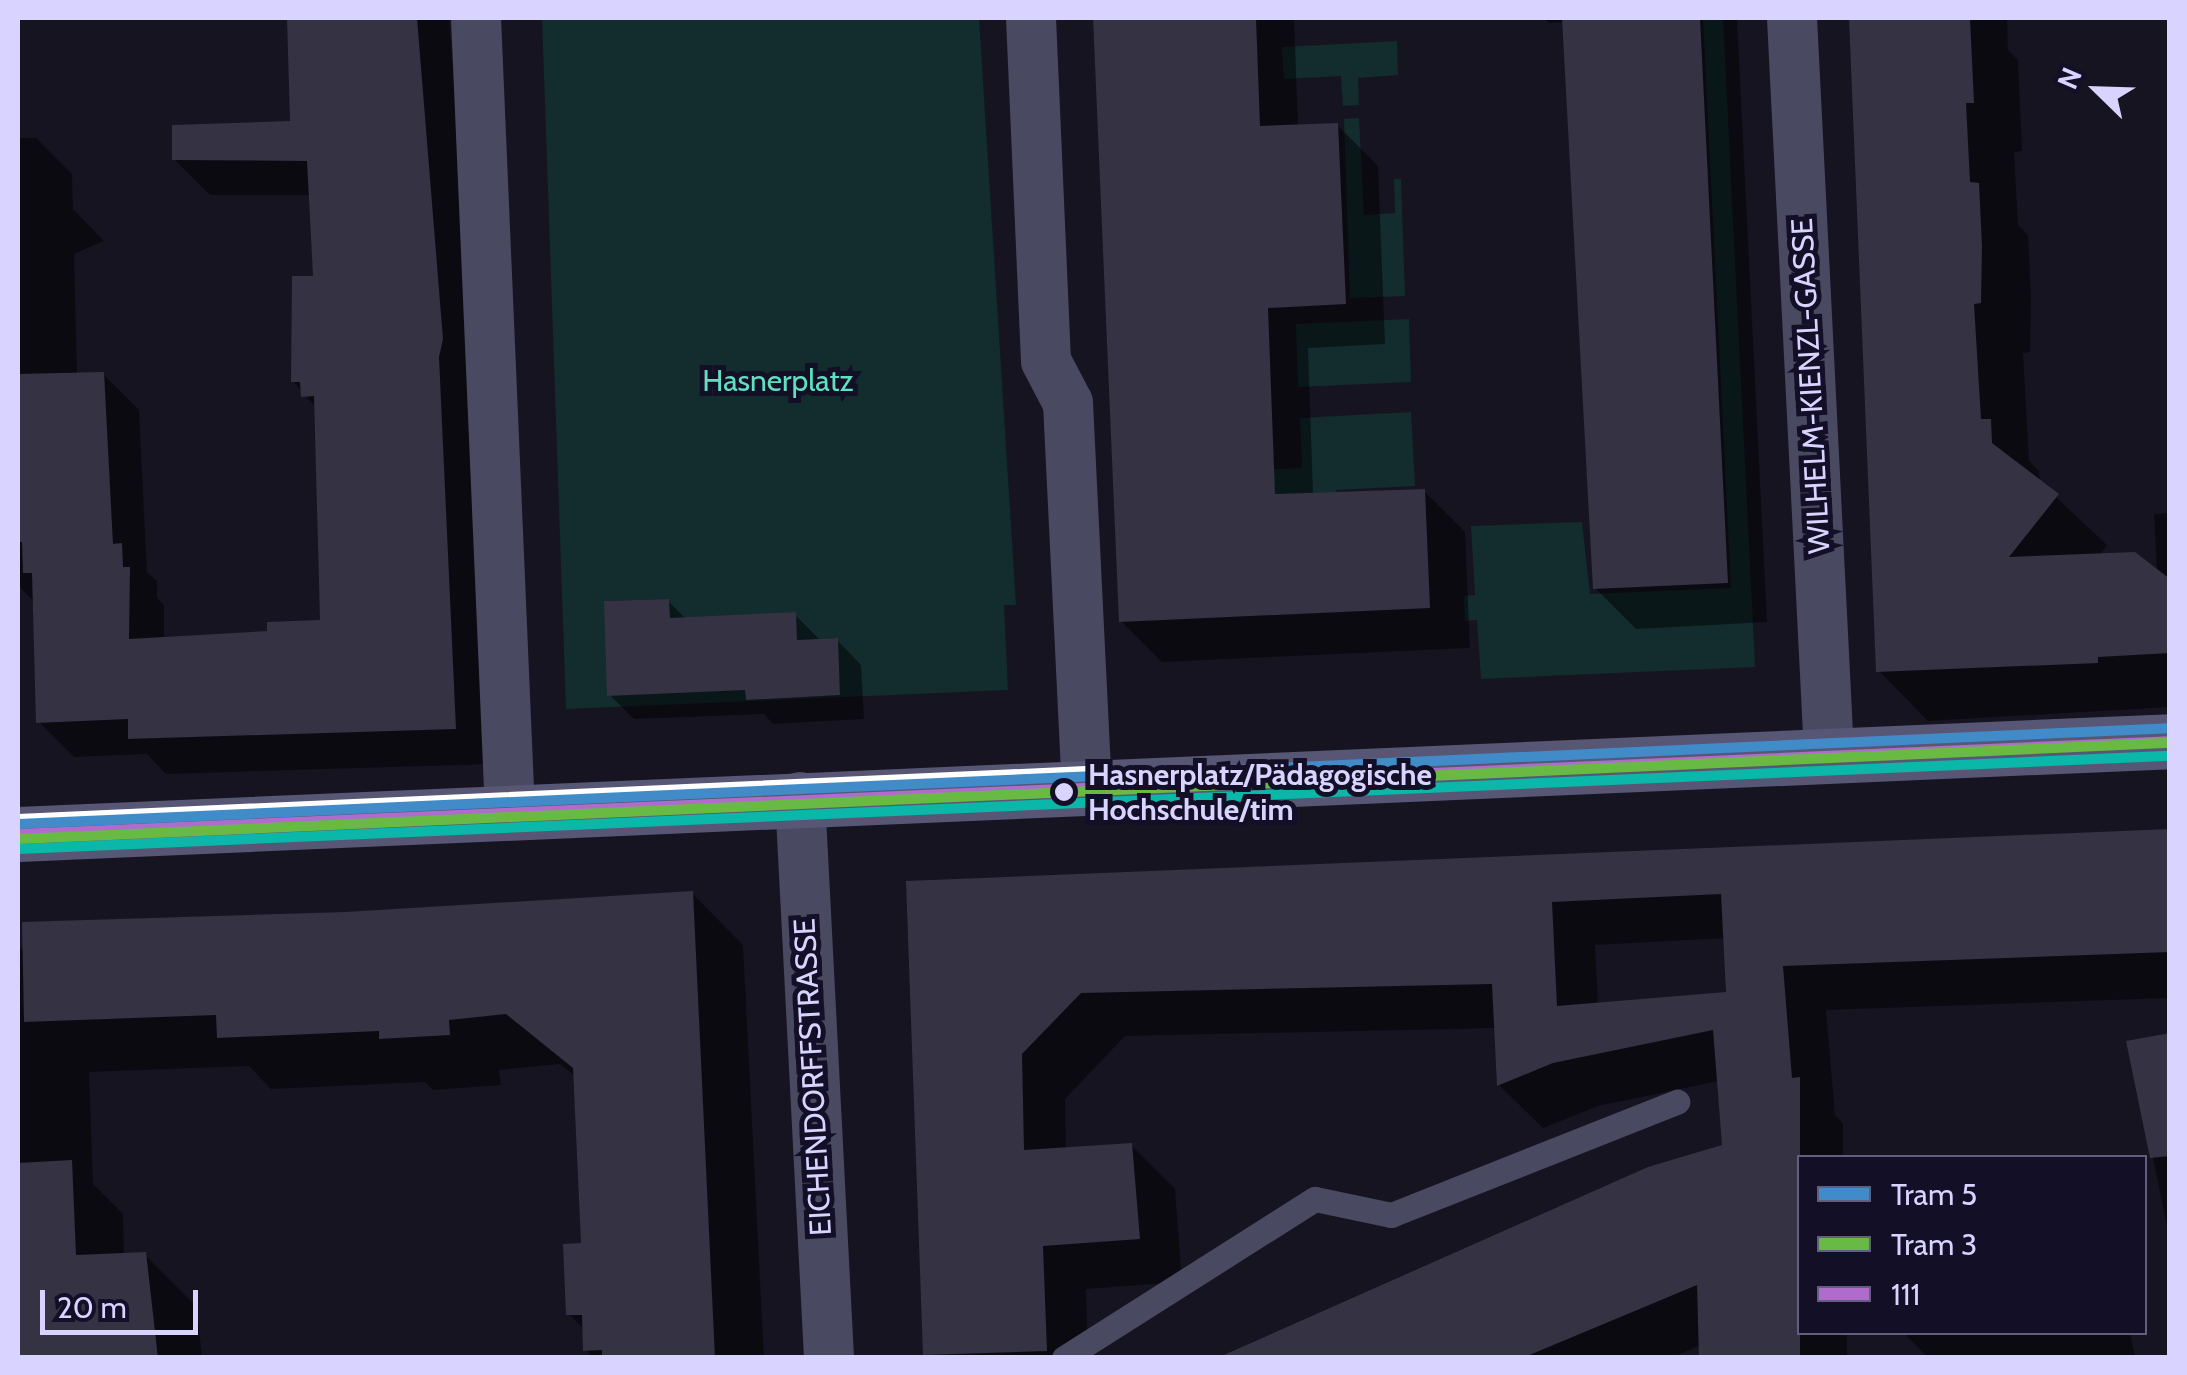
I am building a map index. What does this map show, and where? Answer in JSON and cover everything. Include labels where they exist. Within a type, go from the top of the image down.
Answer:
[{"type":"main road","points":[[18,834],[800,797],[2170,741]]},
{"type":"street","points":[[476,18],[510,813]]},
{"type":"street","points":[[1031,18],[1046,360],[1068,403],[1087,786]]},
{"type":"street","name":"WILHELM-KIENZL-GASSE","points":[[1792,18],[1828,754]]},
{"type":"street","name":"EICHENDORFFSTRASSE","points":[[800,797],[829,1358]]},
{"type":"lane","points":[[1064,1358],[1315,1200],[1391,1216],[1677,1102]]},
{"type":"green space","name":"Hasnerplatz","points":[[542,18],[979,18],[1016,605],[1004,605],[1008,690],[566,709]],"holes":[[[669,599],[673,693],[604,601]],[[795,612],[797,640],[838,638],[840,695],[746,700]]]},
{"type":"green space","points":[[1703,18],[1723,18],[1755,667],[1481,679],[1477,620],[1465,621],[1464,596],[1475,595],[1471,526],[1582,522],[1590,594],[1731,588]]},
{"type":"green space","points":[[1397,41],[1398,75],[1358,78],[1359,105],[1343,106],[1341,76],[1284,79],[1282,47]]},
{"type":"green space","points":[[1359,118],[1364,215],[1395,213],[1394,179],[1401,179],[1405,296],[1350,298],[1344,119]]},
{"type":"green space","points":[[1409,319],[1411,382],[1298,387],[1296,324]]},
{"type":"green space","points":[[1411,412],[1415,486],[1336,490],[1336,499],[1223,505],[1222,472],[1302,468],[1300,418]]},
{"type":"building","points":[[287,18],[417,18],[443,339],[439,357],[456,729],[128,739],[128,719],[36,723],[32,573],[23,573],[22,542],[18,542],[18,374],[104,372],[113,544],[122,543],[123,567],[130,567],[129,639],[267,631],[267,622],[320,620],[314,396],[301,397],[300,382],[291,382],[292,276],[313,276],[307,161],[172,160],[172,125],[290,121]]},
{"type":"building","points":[[1093,18],[1256,18],[1260,126],[1338,123],[1346,304],[1268,308],[1275,494],[1425,489],[1430,608],[1119,622]]},
{"type":"building","points":[[1562,18],[1700,18],[1728,583],[1593,589]]},
{"type":"building","points":[[1849,18],[1970,18],[1974,103],[1966,103],[1970,182],[1979,183],[1982,246],[1981,303],[1974,304],[1981,419],[1991,419],[1992,443],[2059,494],[2009,557],[2135,552],[2170,579],[2170,653],[2098,657],[2098,663],[1876,672]]},
{"type":"building","points":[[669,599],[670,618],[796,612],[797,640],[838,638],[840,695],[746,700],[745,690],[607,696],[604,601]]},
{"type":"building","points":[[2170,829],[2170,952],[1783,966],[1792,1078],[1800,1077],[1800,1358],[1699,1358],[1697,1285],[1522,1358],[1217,1358],[1648,1167],[1722,1145],[1713,1030],[1553,1063],[1497,1086],[1492,984],[1081,993],[1022,1054],[1024,1150],[1132,1143],[1140,1239],[1043,1246],[1047,1351],[923,1355],[906,881]],"holes":[[[1721,894],[1726,992],[1557,1006],[1552,902]]]},
{"type":"building","points":[[693,891],[715,1358],[602,1358],[602,1350],[583,1351],[582,1315],[566,1315],[563,1244],[581,1243],[573,1068],[506,1014],[449,1020],[450,1035],[379,1039],[379,1031],[217,1038],[216,1015],[24,1022],[22,922],[345,912]]},
{"type":"building","points":[[2170,1033],[2170,1156],[2150,1158],[2126,1041]]},
{"type":"building","points":[[72,1160],[76,1255],[146,1252],[158,1358],[18,1358],[18,1163]]},
{"type":"tram line","name":"5","points":[[18,824],[2170,728]]},
{"type":"tram line","name":"3","points":[[19,839],[2170,743]]},
{"type":"transit line","name":"111","points":[[18,834],[2170,741]]},
{"type":"transit line","points":[[19,849],[2170,756]]},
{"type":"transit line","points":[[18,819],[1086,771]]},
{"type":"place","name":"Hasnerplatz/Pädagogische Hochschule/tim","points":[[1064,792]]}]
